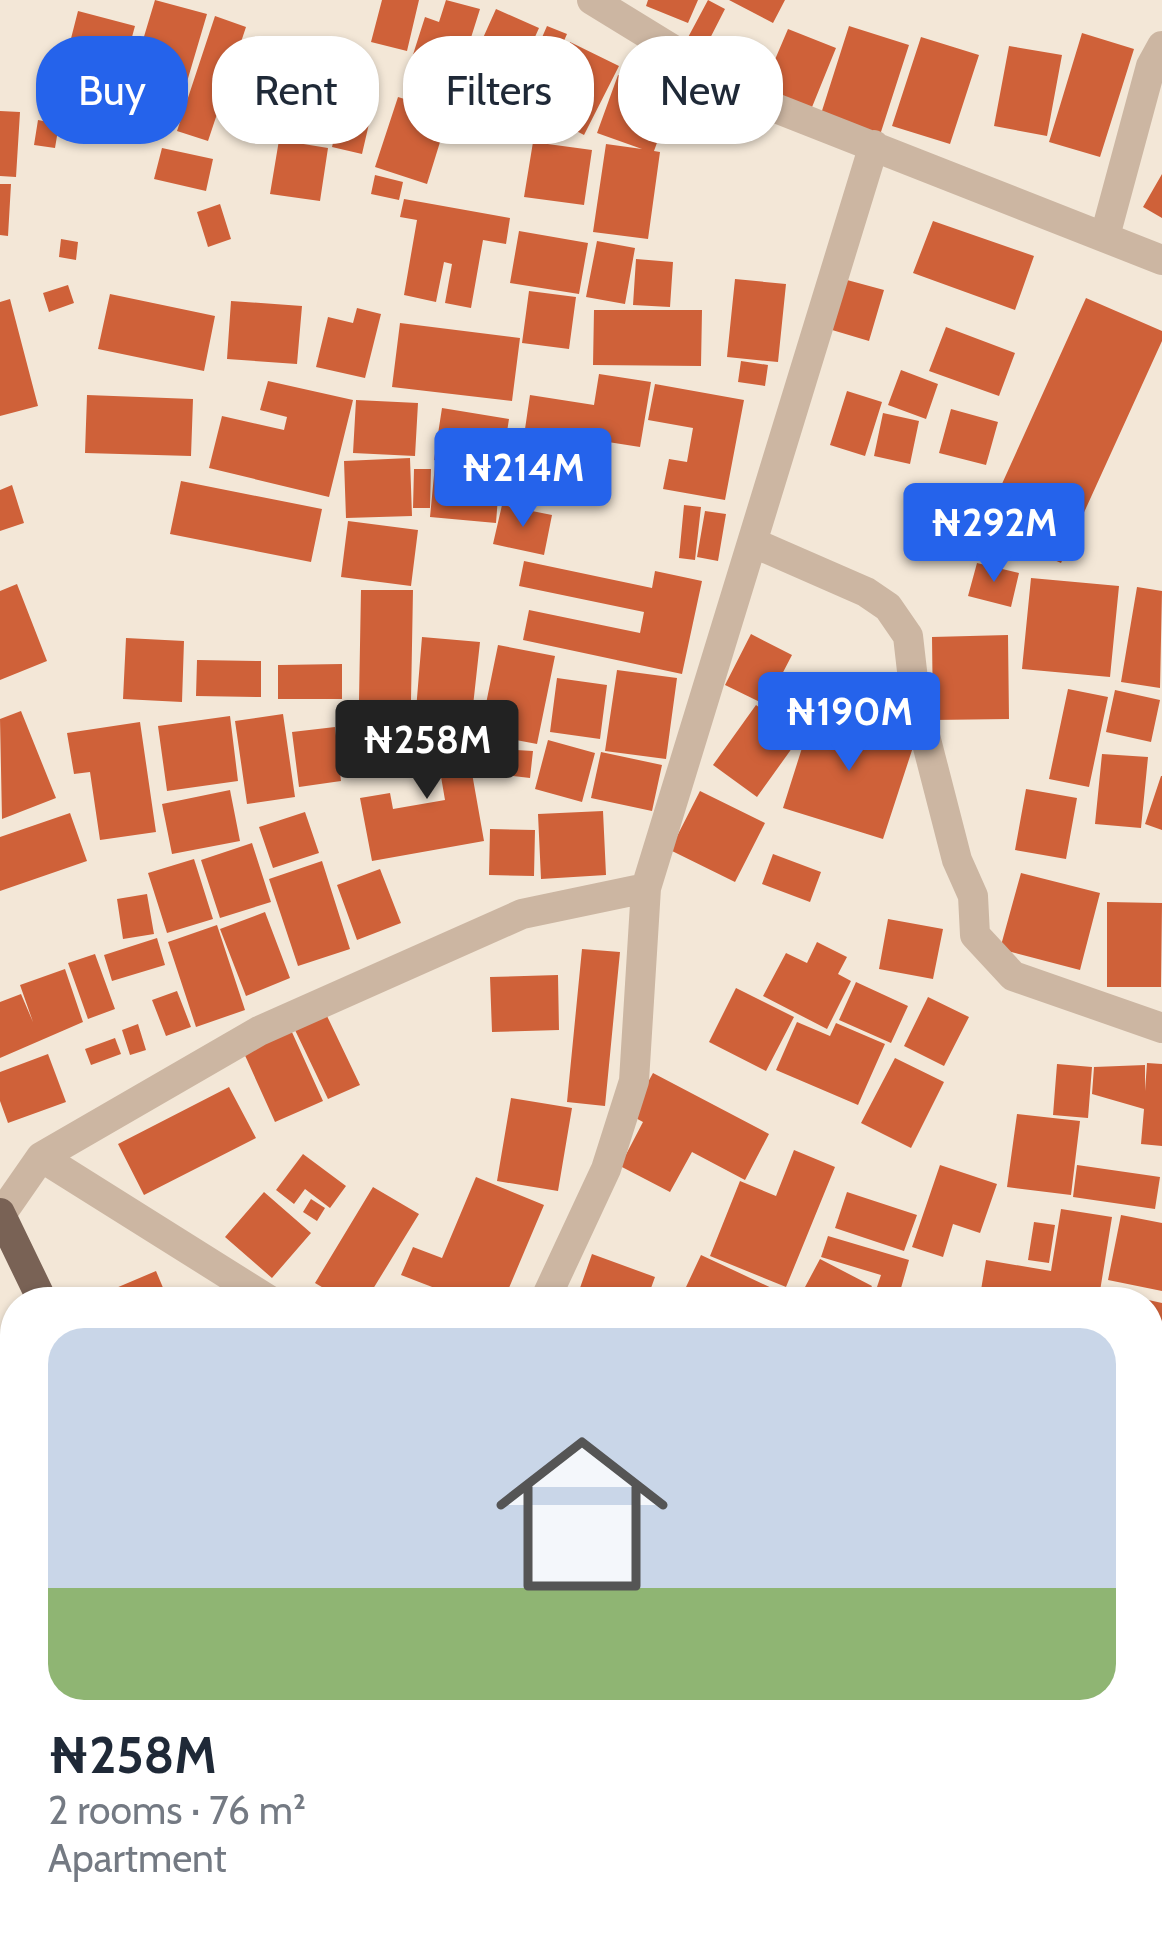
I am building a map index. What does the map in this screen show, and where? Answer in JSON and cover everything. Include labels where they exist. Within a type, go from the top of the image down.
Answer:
[{"type":"main road","points":[[0,1215],[36,1287]]},
{"type":"street","points":[[592,0],[755,100],[1162,260]]},
{"type":"street","points":[[1105,236],[1151,66],[1162,46]]},
{"type":"street","points":[[551,1287],[606,1169],[634,1081],[646,888],[874,145]]},
{"type":"street","points":[[754,543],[866,592],[888,607],[908,636],[915,698],[957,860],[973,896],[975,934],[1013,976],[1162,1028]]},
{"type":"street","points":[[0,1215],[41,1157],[260,1030],[522,914],[646,888]]},
{"type":"street","points":[[41,1157],[248,1287]]},
{"type":"building","points":[[155,0],[207,14],[188,78],[188,36],[144,36]]},
{"type":"building","points":[[382,0],[419,0],[411,36],[403,36],[403,50],[379,44],[379,36],[373,36]]},
{"type":"building","points":[[446,0],[480,9],[472,36],[419,36],[425,17],[439,22]]},
{"type":"building","points":[[648,0],[698,0],[688,23],[646,6]]},
{"type":"building","points":[[708,0],[725,9],[711,36],[689,36]]},
{"type":"building","points":[[729,0],[785,0],[773,23]]},
{"type":"building","points":[[496,9],[539,28],[535,36],[484,36]]},
{"type":"building","points":[[78,11],[135,26],[132,36],[72,36]]},
{"type":"building","points":[[215,16],[246,27],[243,36],[212,36],[208,141],[188,135],[188,98]]},
{"type":"building","points":[[547,26],[567,34],[566,36],[543,36]]},
{"type":"building","points":[[849,26],[909,45],[880,135],[820,117]]},
{"type":"building","points":[[788,29],[836,48],[808,117],[783,107],[783,41]]},
{"type":"building","points":[[1082,33],[1134,49],[1100,157],[1049,142]]},
{"type":"building","points":[[921,37],[979,55],[950,144],[892,126]]},
{"type":"building","points":[[1009,46],[1062,55],[1047,136],[994,126]]},
{"type":"building","points":[[594,54],[618,68],[594,115]]},
{"type":"building","points":[[618,75],[618,140],[597,133]]},
{"type":"building","points":[[398,97],[403,99],[403,144],[439,144],[427,184],[375,167]]},
{"type":"building","points":[[0,111],[20,112],[16,177],[0,176]]},
{"type":"building","points":[[278,144],[328,148],[320,201],[270,194]]},
{"type":"building","points":[[333,144],[364,144],[362,154]]},
{"type":"building","points":[[533,144],[592,150],[584,205],[524,197]]},
{"type":"building","points":[[606,144],[642,149],[628,144],[656,144],[654,151],[660,152],[648,239],[593,232]]},
{"type":"building","points":[[162,148],[213,159],[206,191],[154,179]]},
{"type":"building","points":[[1162,174],[1162,218],[1143,207]]},
{"type":"building","points":[[375,175],[403,182],[399,200],[371,194]]},
{"type":"building","points":[[0,184],[11,184],[8,236],[0,235]]},
{"type":"building","points":[[404,199],[510,218],[506,244],[483,240],[471,308],[445,303],[452,264],[444,262],[436,302],[404,295],[417,220],[400,217]]},
{"type":"building","points":[[220,204],[231,239],[208,247],[197,212]]},
{"type":"building","points":[[933,221],[1034,256],[1015,310],[913,273]]},
{"type":"building","points":[[519,231],[588,243],[579,294],[510,283]]},
{"type":"building","points":[[61,239],[78,242],[76,260],[59,257]]},
{"type":"building","points":[[597,241],[635,248],[625,304],[586,297]]},
{"type":"building","points":[[636,259],[673,262],[670,307],[633,305]]},
{"type":"building","points":[[836,277],[884,290],[869,341],[822,327]]},
{"type":"building","points":[[735,279],[786,284],[778,362],[727,357]]},
{"type":"building","points":[[68,285],[74,303],[49,312],[43,293]]},
{"type":"building","points":[[529,291],[576,297],[569,349],[522,343]]},
{"type":"building","points":[[110,294],[215,316],[204,371],[98,349]]},
{"type":"building","points":[[1086,298],[1162,331],[1162,341],[1061,563],[982,528]]},
{"type":"building","points":[[10,299],[38,406],[0,416],[0,302]]},
{"type":"building","points":[[231,301],[302,306],[297,364],[227,359]]},
{"type":"building","points":[[357,308],[381,314],[365,378],[316,367],[328,317],[353,323]]},
{"type":"building","points":[[594,310],[702,310],[701,366],[593,365]]},
{"type":"building","points":[[400,323],[520,338],[512,401],[392,387]]},
{"type":"building","points":[[946,327],[1015,353],[999,396],[929,371]]},
{"type":"building","points":[[741,361],[768,365],[765,386],[738,382]]},
{"type":"building","points":[[901,370],[938,384],[926,419],[888,405]]},
{"type":"building","points":[[599,374],[651,382],[640,447],[525,429],[530,395],[594,405]]},
{"type":"building","points":[[268,381],[353,400],[329,497],[209,468],[222,416],[284,430],[287,417],[260,410]]},
{"type":"building","points":[[655,384],[744,400],[725,500],[663,489],[669,459],[687,462],[693,428],[648,420]]},
{"type":"building","points":[[847,391],[882,402],[865,456],[830,445]]},
{"type":"building","points":[[87,395],[193,399],[191,456],[85,453]]},
{"type":"building","points":[[356,400],[418,403],[415,456],[353,453]]},
{"type":"building","points":[[442,408],[509,419],[501,470],[434,460]]},
{"type":"building","points":[[951,409],[998,422],[986,465],[939,453]]},
{"type":"building","points":[[883,413],[919,421],[910,464],[874,456]]},
{"type":"building","points":[[514,447],[567,455],[560,501],[507,493]]},
{"type":"building","points":[[410,458],[412,516],[346,518],[344,461]]},
{"type":"building","points":[[435,465],[500,471],[496,523],[430,517]]},
{"type":"building","points":[[414,469],[431,469],[430,508],[413,508]]},
{"type":"building","points":[[181,481],[322,509],[311,562],[170,534]]},
{"type":"building","points":[[12,485],[24,523],[0,531],[0,490]]},
{"type":"building","points":[[502,505],[552,515],[544,555],[493,544]]},
{"type":"building","points":[[684,505],[701,507],[695,560],[679,558]]},
{"type":"building","points":[[705,511],[726,514],[718,561],[697,557]]},
{"type":"building","points":[[348,521],[418,530],[411,586],[341,577]]},
{"type":"building","points":[[524,561],[652,588],[655,571],[702,581],[682,674],[523,640],[529,610],[640,633],[644,612],[519,586]]},
{"type":"building","points":[[977,563],[1019,573],[1011,607],[968,596]]},
{"type":"building","points":[[1031,578],[1119,586],[1110,677],[1022,669]]},
{"type":"building","points":[[17,584],[47,661],[0,680],[0,591]]},
{"type":"building","points":[[1137,587],[1162,591],[1160,688],[1121,682]]},
{"type":"building","points":[[361,590],[413,590],[411,700],[359,700]]},
{"type":"building","points":[[751,634],[792,655],[766,705],[725,685]]},
{"type":"building","points":[[1008,635],[1009,719],[933,720],[932,637]]},
{"type":"building","points":[[422,637],[480,642],[472,715],[416,710]]},
{"type":"building","points":[[126,638],[184,641],[182,702],[123,699]]},
{"type":"building","points":[[498,645],[555,656],[537,744],[480,733]]},
{"type":"building","points":[[197,660],[261,661],[261,697],[196,696]]},
{"type":"building","points":[[342,664],[342,699],[278,699],[278,665]]},
{"type":"building","points":[[617,670],[677,678],[666,759],[605,751]]},
{"type":"building","points":[[557,678],[607,685],[600,739],[550,732]]},
{"type":"building","points":[[1068,689],[1108,697],[1089,787],[1049,779]]},
{"type":"building","points":[[1115,690],[1160,700],[1151,742],[1106,732]]},
{"type":"building","points":[[756,705],[800,737],[757,797],[713,765]]},
{"type":"building","points":[[814,710],[915,741],[883,839],[783,808]]},
{"type":"building","points":[[21,711],[56,798],[2,819],[0,719]]},
{"type":"building","points":[[283,714],[295,797],[247,804],[235,721]]},
{"type":"building","points":[[230,716],[238,781],[167,791],[158,726]]},
{"type":"building","points":[[140,722],[156,832],[100,840],[90,772],[74,774],[67,733]]},
{"type":"building","points":[[335,727],[341,781],[299,787],[292,732]]},
{"type":"building","points":[[464,728],[484,841],[372,861],[360,798],[390,793],[393,809],[445,800],[439,765],[402,772],[396,740]]},
{"type":"building","points":[[548,740],[595,753],[582,802],[535,789]]},
{"type":"building","points":[[516,750],[533,751],[530,778],[513,776]]},
{"type":"building","points":[[601,752],[662,765],[652,811],[591,798]]},
{"type":"building","points":[[1102,754],[1148,757],[1141,828],[1095,824]]},
{"type":"building","points":[[1162,776],[1162,830],[1145,824]]},
{"type":"building","points":[[1026,789],[1077,798],[1066,859],[1015,850]]},
{"type":"building","points":[[230,790],[240,841],[172,854],[162,804]]},
{"type":"building","points":[[700,791],[765,823],[735,882],[670,850]]},
{"type":"building","points":[[603,811],[606,875],[541,879],[538,814]]},
{"type":"building","points":[[305,812],[319,853],[273,868],[259,827]]},
{"type":"building","points":[[70,813],[87,861],[0,891],[0,837]]},
{"type":"building","points":[[490,829],[535,830],[534,876],[489,875]]},
{"type":"building","points":[[252,843],[271,902],[220,918],[201,860]]},
{"type":"building","points":[[773,854],[821,872],[810,902],[762,884]]},
{"type":"building","points":[[194,859],[213,919],[167,933],[148,873]]},
{"type":"building","points":[[322,861],[350,949],[298,966],[269,879]]},
{"type":"building","points":[[380,869],[401,923],[357,940],[337,885]]},
{"type":"building","points":[[1021,873],[1100,893],[1080,970],[1000,949]]},
{"type":"building","points":[[147,894],[154,934],[123,939],[117,899]]},
{"type":"building","points":[[1107,902],[1162,903],[1161,987],[1107,987]]},
{"type":"building","points":[[265,912],[290,978],[246,996],[220,929]]},
{"type":"building","points":[[888,919],[943,929],[933,979],[879,969]]},
{"type":"building","points":[[217,925],[245,1010],[196,1027],[168,942]]},
{"type":"building","points":[[157,938],[165,965],[112,981],[104,955]]},
{"type":"building","points":[[817,942],[847,957],[838,974],[851,981],[827,1029],[763,996],[786,953],[807,963]]},
{"type":"building","points":[[582,949],[620,952],[605,1106],[567,1102]]},
{"type":"building","points":[[95,954],[115,1009],[88,1019],[68,963]]},
{"type":"building","points":[[65,969],[83,1022],[0,1058],[0,1002],[21,994],[33,1022],[20,985]]},
{"type":"building","points":[[558,975],[559,1030],[492,1032],[490,977]]},
{"type":"building","points":[[856,982],[908,1006],[891,1043],[839,1020]]},
{"type":"building","points":[[736,988],[794,1017],[766,1071],[709,1042]]},
{"type":"building","points":[[177,991],[191,1027],[166,1036],[152,1000]]},
{"type":"building","points":[[928,997],[969,1017],[944,1066],[904,1046]]},
{"type":"building","points":[[327,1016],[360,1085],[328,1099],[295,1030]]},
{"type":"building","points":[[797,1022],[830,1036],[836,1023],[885,1044],[858,1105],[776,1070]]},
{"type":"building","points":[[138,1024],[146,1050],[130,1055],[122,1030]]},
{"type":"building","points":[[291,1030],[323,1101],[275,1122],[243,1051]]},
{"type":"building","points":[[115,1038],[121,1054],[91,1065],[85,1049]]},
{"type":"building","points":[[48,1054],[66,1102],[8,1123],[0,1101],[0,1072]]},
{"type":"building","points":[[895,1058],[944,1082],[911,1148],[861,1123]]},
{"type":"building","points":[[1147,1063],[1162,1064],[1162,1146],[1141,1144],[1144,1109],[1092,1094],[1094,1067],[1145,1065],[1145,1091]]},
{"type":"building","points":[[1057,1064],[1092,1067],[1088,1118],[1053,1115]]},
{"type":"building","points":[[653,1073],[769,1134],[745,1180],[692,1152],[670,1192],[620,1166],[643,1122],[630,1115]]},
{"type":"building","points":[[229,1087],[256,1138],[144,1195],[118,1144]]},
{"type":"building","points":[[511,1098],[572,1108],[558,1191],[497,1181]]},
{"type":"building","points":[[1017,1114],[1080,1121],[1071,1195],[1007,1187]]},
{"type":"building","points":[[794,1150],[835,1167],[786,1287],[710,1256],[740,1181],[776,1196]]},
{"type":"building","points":[[303,1154],[346,1186],[330,1208],[305,1189],[294,1204],[276,1190]]},
{"type":"building","points":[[940,1165],[997,1184],[980,1233],[953,1224],[943,1257],[912,1247]]},
{"type":"building","points":[[1077,1165],[1160,1177],[1155,1209],[1073,1197]]},
{"type":"building","points":[[476,1177],[544,1205],[509,1287],[432,1287],[401,1275],[413,1247],[442,1258]]},
{"type":"building","points":[[373,1187],[419,1214],[374,1287],[315,1283]]},
{"type":"building","points":[[264,1192],[311,1233],[272,1278],[225,1237]]},
{"type":"building","points":[[847,1192],[917,1215],[904,1251],[835,1228]]},
{"type":"building","points":[[311,1199],[325,1208],[317,1221],[303,1212]]},
{"type":"building","points":[[1061,1209],[1112,1217],[1101,1287],[982,1287],[986,1260],[1051,1271]]},
{"type":"building","points":[[1121,1215],[1162,1223],[1162,1287],[1108,1280]]},
{"type":"building","points":[[1034,1222],[1055,1225],[1049,1263],[1028,1260]]},
{"type":"building","points":[[828,1236],[909,1260],[901,1287],[877,1287],[881,1275],[821,1257]]},
{"type":"building","points":[[592,1254],[655,1277],[651,1287],[580,1287]]},
{"type":"building","points":[[701,1255],[770,1287],[686,1287]]},
{"type":"building","points":[[820,1259],[872,1286],[871,1287],[805,1287]]},
{"type":"building","points":[[156,1271],[163,1287],[118,1287]]}]
